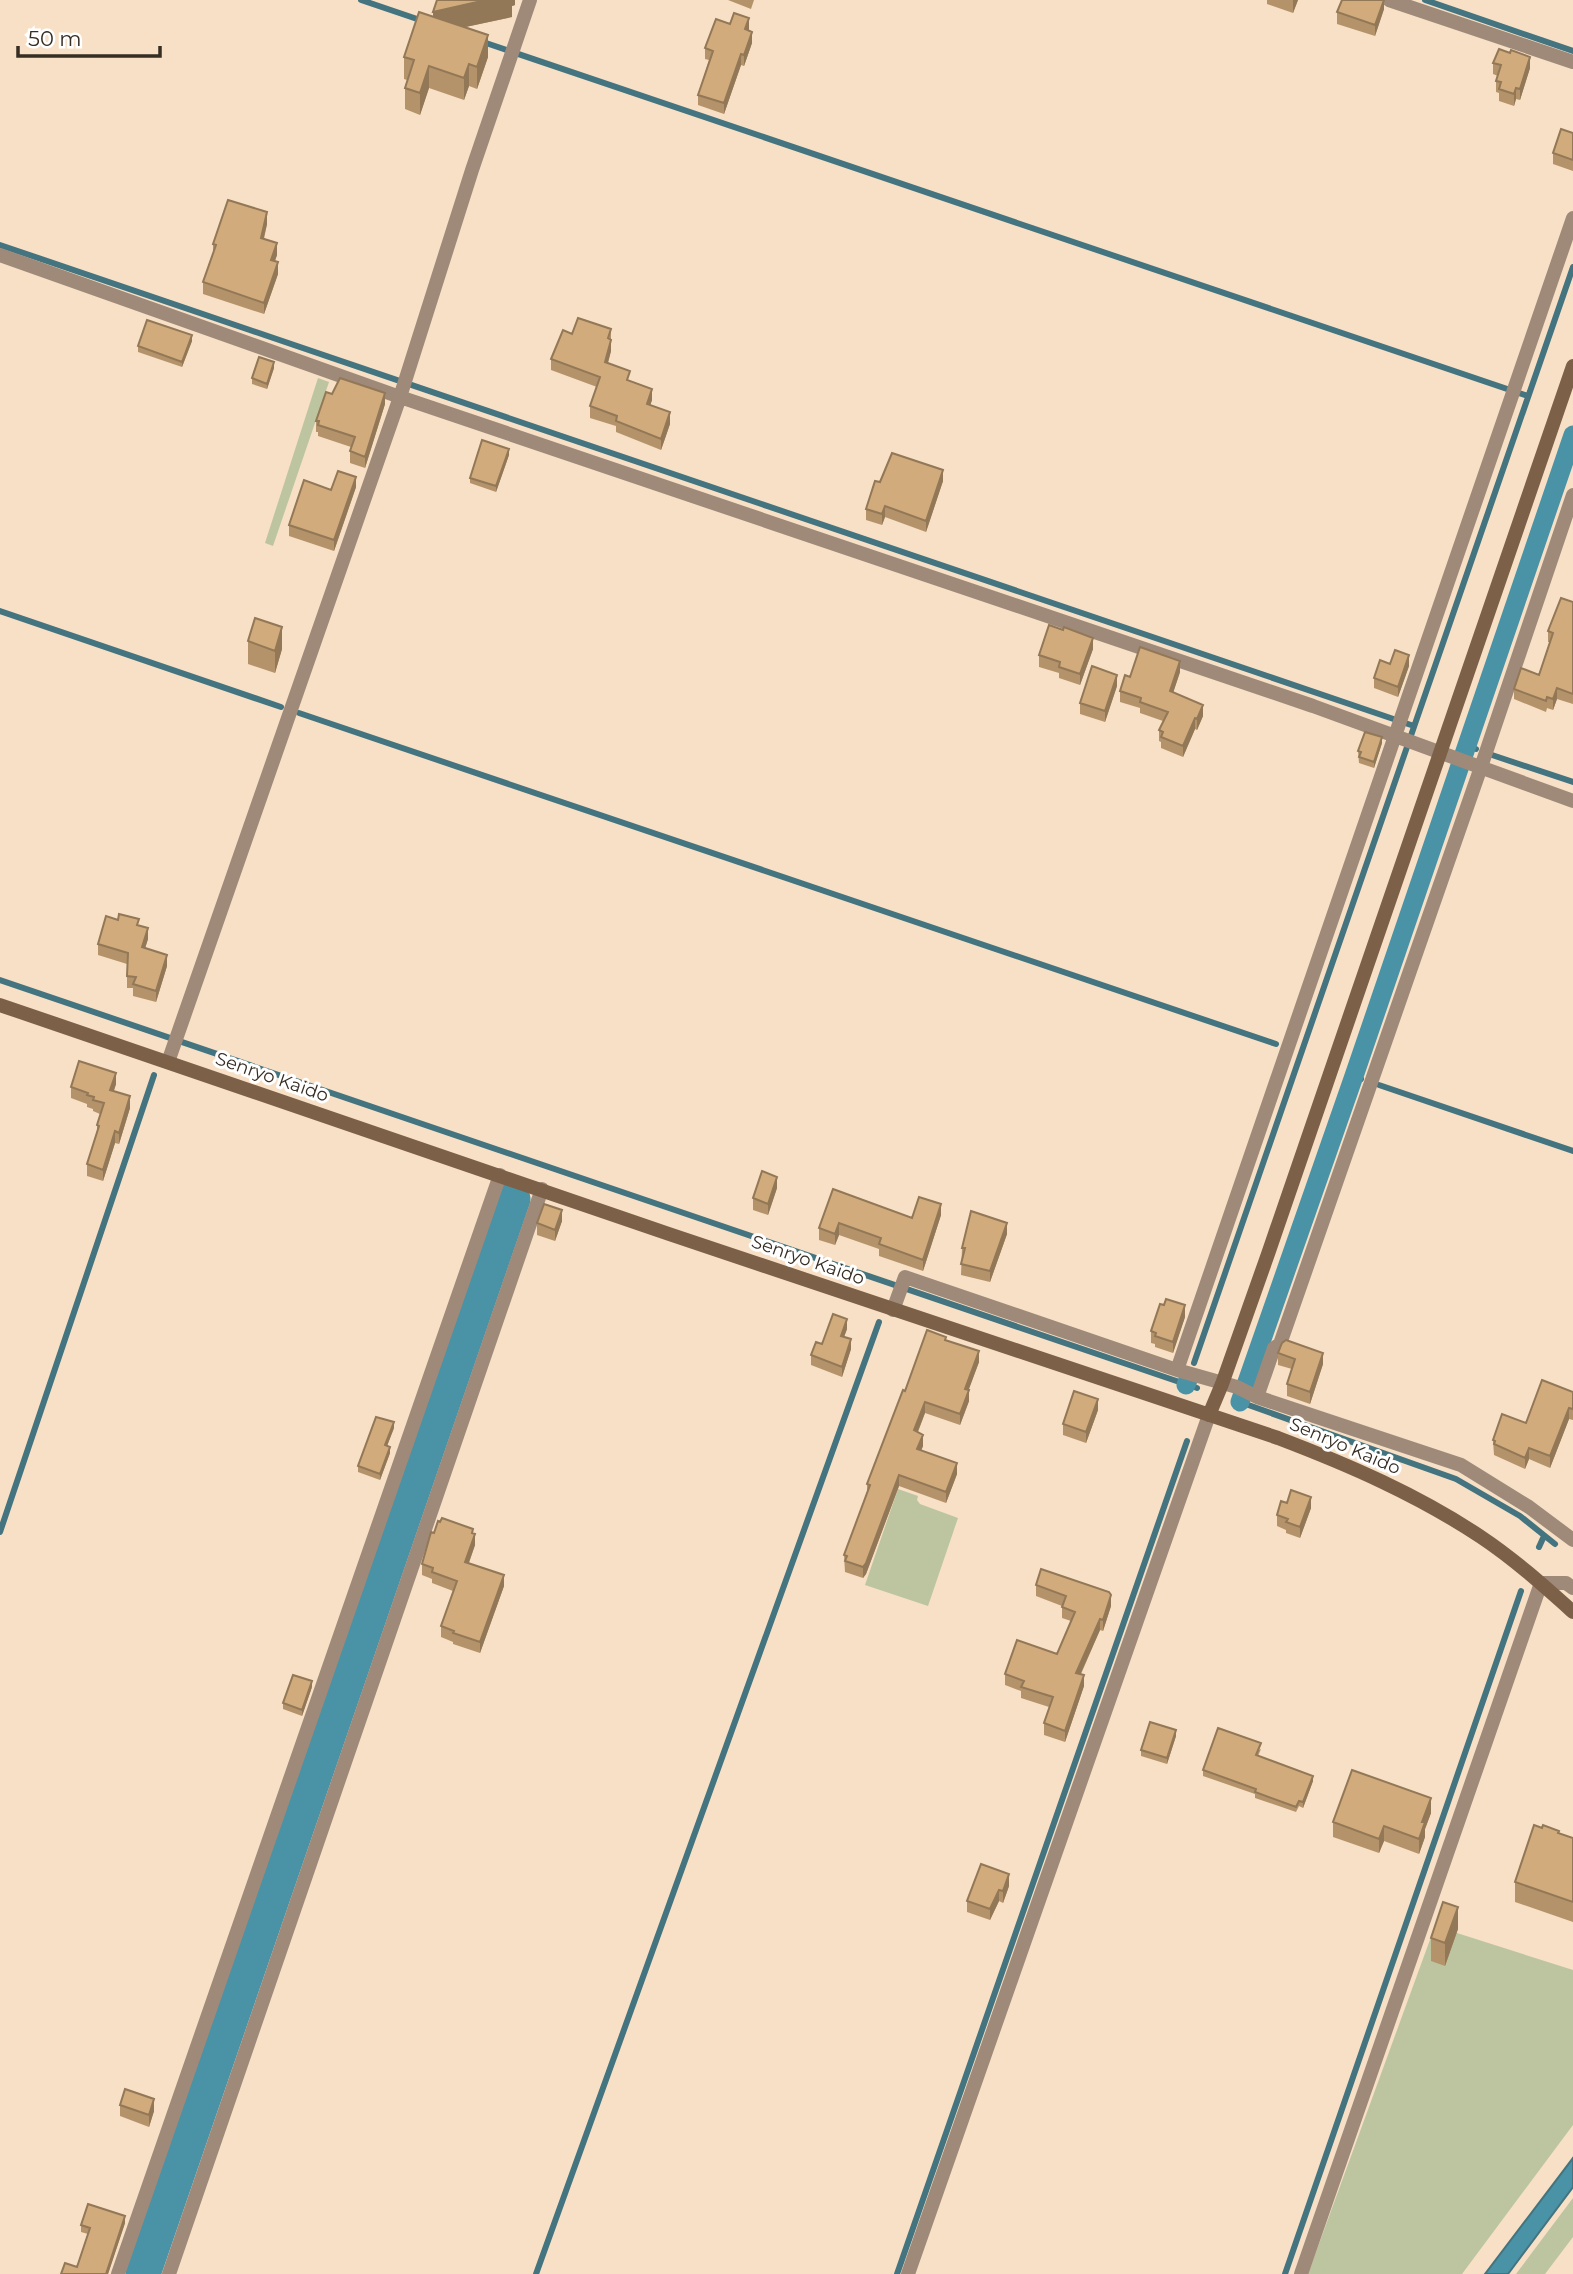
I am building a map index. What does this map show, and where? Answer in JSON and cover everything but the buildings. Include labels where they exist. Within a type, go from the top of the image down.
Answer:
[{"type":"street","points":[[168,1062],[403,387],[472,170],[530,0]]},
{"type":"street","points":[[1389,0],[1573,62]]},
{"type":"street","points":[[1177,1370],[1573,218]]},
{"type":"street","points":[[0,256],[403,387],[1313,706],[1398,729],[1419,744],[1573,801]]},
{"type":"street","points":[[1241,1390],[1573,366]]},
{"type":"street","points":[[908,2274],[1209,1415],[1241,1390],[1280,1344],[1476,765],[1573,495]]},
{"type":"street","name":"Senryo Kaido","points":[[0,1004],[893,1310],[1209,1415],[1340,1462],[1402,1491],[1483,1538],[1573,1612]]},
{"type":"street","points":[[118,2274],[500,1175]]},
{"type":"street","points":[[169,2274],[542,1189]]},
{"type":"street","points":[[893,1310],[905,1277],[1241,1390],[1461,1465],[1529,1507],[1573,1540]]},
{"type":"street","points":[[1301,2274],[1541,1583],[1566,1583],[1573,1588]]},
{"type":"green space","points":[[318,378],[329,382],[273,546],[265,543]]},
{"type":"green space","points":[[898,1489],[918,1496],[920,1504],[958,1518],[928,1606],[865,1585]]},
{"type":"green space","points":[[1435,1926],[1573,1970],[1573,2125],[1462,2274],[1308,2274]]},
{"type":"green space","points":[[1573,2198],[1573,2237],[1545,2274],[1516,2274]]},
{"type":"water","points":[[1573,2158],[1573,2187],[1508,2274],[1485,2274]]},
{"type":"waterway","points":[[361,0],[423,21]]},
{"type":"waterway","points":[[1425,0],[1573,51]]},
{"type":"waterway","points":[[483,42],[1528,396]]},
{"type":"waterway","points":[[0,245],[1414,726]]},
{"type":"waterway","points":[[1194,1363],[1573,267]]},
{"type":"waterway","points":[[1240,1402],[1573,435]]},
{"type":"waterway","points":[[0,611],[281,707]]},
{"type":"waterway","points":[[299,713],[1276,1044]]},
{"type":"waterway","points":[[1466,746],[1476,749]]},
{"type":"waterway","points":[[1492,755],[1573,782]]},
{"type":"waterway","points":[[0,980],[1197,1388]]},
{"type":"waterway","points":[[0,1532],[154,1075]]},
{"type":"waterway","points":[[1354,1076],[1361,1079]]},
{"type":"waterway","points":[[1379,1085],[1573,1151]]},
{"type":"waterway","points":[[143,2274],[513,1199]]},
{"type":"waterway","points":[[536,2274],[879,1322]]},
{"type":"waterway","points":[[1186,1385],[1188,1380]]},
{"type":"waterway","points":[[1240,1402],[1456,1479],[1520,1516],[1555,1544]]},
{"type":"waterway","points":[[897,2274],[1187,1441]]},
{"type":"waterway","points":[[1539,1547],[1544,1536]]},
{"type":"waterway","points":[[1285,2274],[1521,1591]]}]
